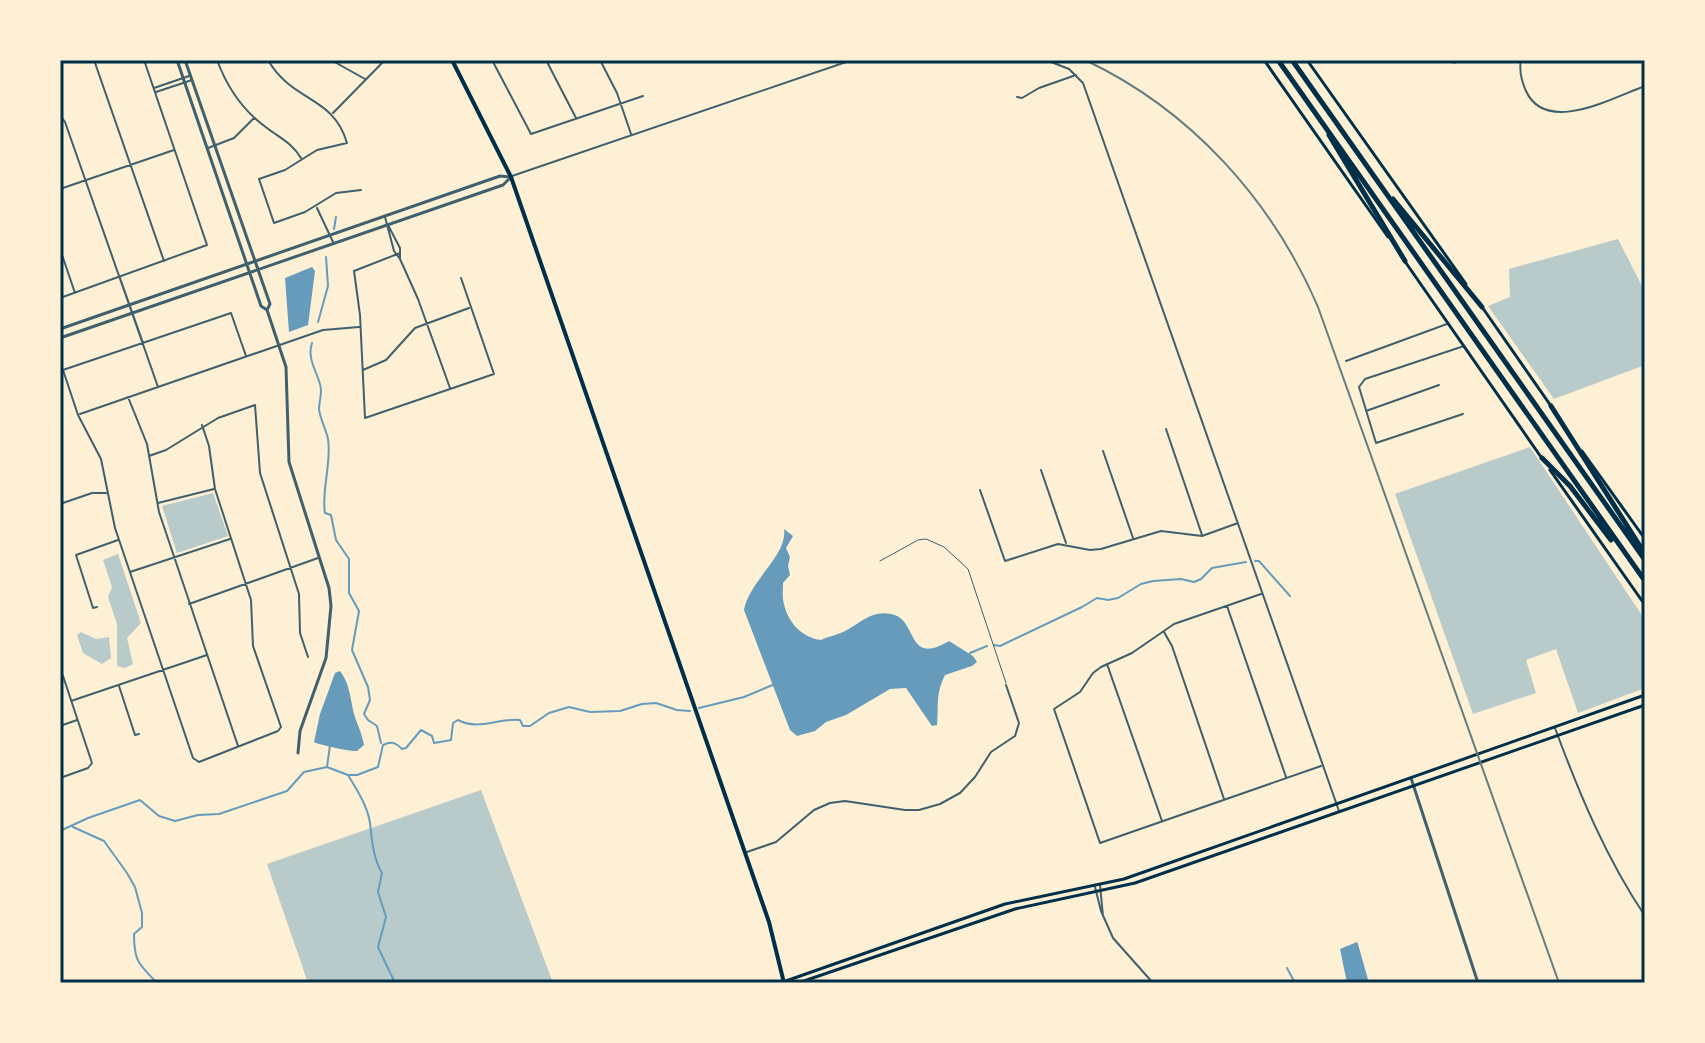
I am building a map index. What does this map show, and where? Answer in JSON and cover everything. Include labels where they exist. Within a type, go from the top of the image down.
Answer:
[{"type":"highway","points":[[1278,60],[1645,581]]},
{"type":"highway","points":[[1292,60],[1645,560]]},
{"type":"highway","points":[[1326,126],[1330,138],[1405,261]]},
{"type":"highway","points":[[1362,161],[1482,307]]},
{"type":"highway","points":[[1551,406],[1645,554]]},
{"type":"highway","points":[[1542,458],[1570,486],[1645,581]]},
{"type":"main road","points":[[452,60],[511,177],[776,941],[782,983],[1005,904],[1097,886],[1337,805],[1645,695]]},
{"type":"main road","points":[[1264,60],[1645,605]]},
{"type":"main road","points":[[1307,60],[1645,539]]},
{"type":"main road","points":[[798,983],[1015,909],[1135,883],[1645,705]]},
{"type":"street","points":[[94,60],[164,262]]},
{"type":"street","points":[[60,298],[207,245],[144,60]]},
{"type":"street","points":[[177,60],[246,265],[261,306],[267,310],[280,344],[287,383],[289,462],[329,588],[329,640],[320,677],[300,731],[298,753]]},
{"type":"street","points":[[185,60],[270,304],[267,310]]},
{"type":"street","points":[[217,60],[237,99],[254,118],[291,144],[302,159]]},
{"type":"street","points":[[268,60],[292,89],[332,114],[341,126],[347,143],[317,150],[285,170],[259,179],[274,223],[316,206],[336,193],[361,190]]},
{"type":"street","points":[[331,60],[366,79]]},
{"type":"street","points":[[332,114],[385,60]]},
{"type":"street","points":[[492,60],[531,134],[643,96]]},
{"type":"street","points":[[546,60],[576,118]]},
{"type":"street","points":[[600,60],[621,103],[632,135]]},
{"type":"street","points":[[60,329],[500,176],[511,177],[852,60]]},
{"type":"street","points":[[1046,60],[1077,75],[1087,92],[1339,812]]},
{"type":"street","points":[[1521,60],[1521,75],[1532,101],[1552,113],[1572,112],[1645,86]]},
{"type":"street","points":[[1017,97],[1022,98],[1039,88],[1077,75]]},
{"type":"street","points":[[155,90],[191,78]]},
{"type":"street","points":[[60,115],[119,277],[123,280],[158,387]]},
{"type":"street","points":[[207,149],[234,138],[254,118]]},
{"type":"street","points":[[60,189],[175,150]]},
{"type":"street","points":[[60,338],[503,185],[511,177]]},
{"type":"street","points":[[463,189],[466,198]]},
{"type":"street","points":[[316,206],[333,243]]},
{"type":"street","points":[[385,217],[389,236],[427,323],[451,389]]},
{"type":"street","points":[[60,249],[75,293]]},
{"type":"street","points":[[398,254],[354,271],[361,327],[365,418],[494,374],[461,278]]},
{"type":"street","points":[[362,370],[386,360],[406,335],[427,323],[471,307]]},
{"type":"street","points":[[202,425],[209,446],[215,489],[251,600],[252,642],[281,729],[199,762],[195,761],[111,515],[98,450],[78,415],[62,370],[231,313],[246,356]]},
{"type":"street","points":[[1346,361],[1448,323]]},
{"type":"street","points":[[78,415],[323,330],[361,327]]},
{"type":"street","points":[[1463,414],[1376,443],[1359,387],[1363,381],[1464,346]]},
{"type":"street","points":[[1365,411],[1439,385]]},
{"type":"street","points":[[128,397],[149,456],[157,503],[174,558],[239,748]]},
{"type":"street","points":[[149,456],[166,450],[202,425],[255,405],[260,473],[299,594],[302,640],[308,657]]},
{"type":"street","points":[[1166,429],[1202,536]]},
{"type":"street","points":[[1103,451],[1133,539]]},
{"type":"street","points":[[1041,470],[1066,544]]},
{"type":"street","points":[[157,503],[215,489]]},
{"type":"street","points":[[980,490],[1005,561],[1049,546],[1066,544],[1090,550],[1161,531],[1202,536],[1238,523]]},
{"type":"street","points":[[60,504],[92,493],[107,493]]},
{"type":"street","points":[[130,572],[231,538]]},
{"type":"street","points":[[97,607],[93,608],[76,555],[119,539]]},
{"type":"street","points":[[189,604],[320,558]]},
{"type":"street","points":[[1262,593],[1183,620],[1132,653],[1107,663],[1093,673],[1080,692],[1054,709],[1100,843],[1323,766]]},
{"type":"street","points":[[1227,605],[1287,778]]},
{"type":"street","points":[[1164,631],[1172,646],[1224,800]]},
{"type":"street","points":[[71,701],[207,655]]},
{"type":"street","points":[[1107,663],[1162,822]]},
{"type":"street","points":[[60,673],[91,765],[60,778]]},
{"type":"street","points":[[118,685],[135,735],[139,734]]},
{"type":"street","points":[[745,853],[776,842],[814,810],[830,803],[845,801],[905,810],[940,804],[966,788],[991,752],[1015,736],[1019,723],[1006,685]]},
{"type":"street","points":[[60,726],[78,720]]},
{"type":"street","points":[[1555,728],[1600,838],[1645,916]]},
{"type":"street","points":[[1411,778],[1478,983]]},
{"type":"street","points":[[1097,886],[1103,917],[1113,938],[1153,983]]},
{"type":"lane","points":[[880,561],[918,540],[926,539],[944,547],[968,569],[1006,685]]},
{"type":"shaded area","points":[[1618,239],[1645,292],[1645,365],[1554,399],[1488,306],[1510,297],[1509,269]]},
{"type":"shaded area","points":[[1530,447],[1645,620],[1645,688],[1578,713],[1556,649],[1526,660],[1536,693],[1473,714],[1395,494]]},
{"type":"shaded area","points":[[213,493],[228,536],[177,553],[162,506]]},
{"type":"shaded area","points":[[118,554],[141,623],[127,638],[133,664],[125,668],[117,666],[117,624],[108,597],[112,587],[103,560]]},
{"type":"shaded area","points":[[81,632],[96,639],[109,637],[111,658],[102,664],[83,653],[77,635]]},
{"type":"shaded area","points":[[481,790],[553,983],[308,983],[267,864]]},
{"type":"water","points":[[312,267],[315,271],[308,325],[289,332],[285,278]]},
{"type":"water","points":[[784,529],[793,536],[786,548],[790,557],[790,575],[783,583],[783,602],[789,617],[802,633],[821,640],[884,613],[900,618],[919,645],[925,648],[935,648],[949,641],[973,656],[977,662],[972,666],[945,675],[939,695],[937,725],[932,726],[906,688],[890,689],[846,715],[826,722],[815,731],[797,736],[790,730],[744,610],[747,599],[780,549]]},
{"type":"water","points":[[340,671],[348,686],[364,745],[357,751],[314,742],[320,714],[335,673]]},
{"type":"water","points":[[1357,942],[1369,983],[1347,983],[1340,949]]},
{"type":"waterway","points":[[1436,62],[1444,60]]},
{"type":"waterway","points":[[1445,60],[1455,63],[1459,60]]},
{"type":"waterway","points":[[334,229],[336,217]]},
{"type":"waterway","points":[[318,322],[328,286],[326,257]]},
{"type":"waterway","points":[[312,343],[311,359],[321,387],[319,409],[329,448],[325,513],[331,515],[336,540],[349,559],[349,593],[359,611],[352,650],[368,687],[370,700],[364,714],[377,726],[381,743]]},
{"type":"waterway","points":[[1255,561],[1259,561],[1290,596]]},
{"type":"waterway","points":[[994,645],[1000,646],[1097,598],[1118,598],[1141,584],[1153,581],[1181,579],[1194,582],[1212,568],[1246,562]]},
{"type":"waterway","points":[[970,653],[987,646]]},
{"type":"waterway","points":[[699,708],[744,697],[775,684]]},
{"type":"waterway","points":[[60,831],[140,800],[159,816],[175,821],[219,814],[287,791],[304,772],[327,767],[357,775],[378,767],[383,745],[393,743],[406,748],[421,730],[432,736],[434,743],[451,740],[453,723],[458,720],[473,724],[520,720],[523,726],[530,726],[549,713],[569,707],[590,712],[620,711],[656,703],[690,711]]},
{"type":"waterway","points":[[327,767],[330,745]]},
{"type":"waterway","points":[[348,775],[367,811],[375,855],[382,873],[378,892],[386,917],[378,947],[395,983]]},
{"type":"waterway","points":[[73,827],[104,841],[135,887],[142,913],[142,927],[134,934],[135,951],[142,967],[157,983]]},
{"type":"waterway","points":[[1287,968],[1295,983]]},
{"type":"railway","points":[[1085,60],[1160,105],[1224,162],[1277,230],[1299,268],[1318,307],[1559,983]]}]
